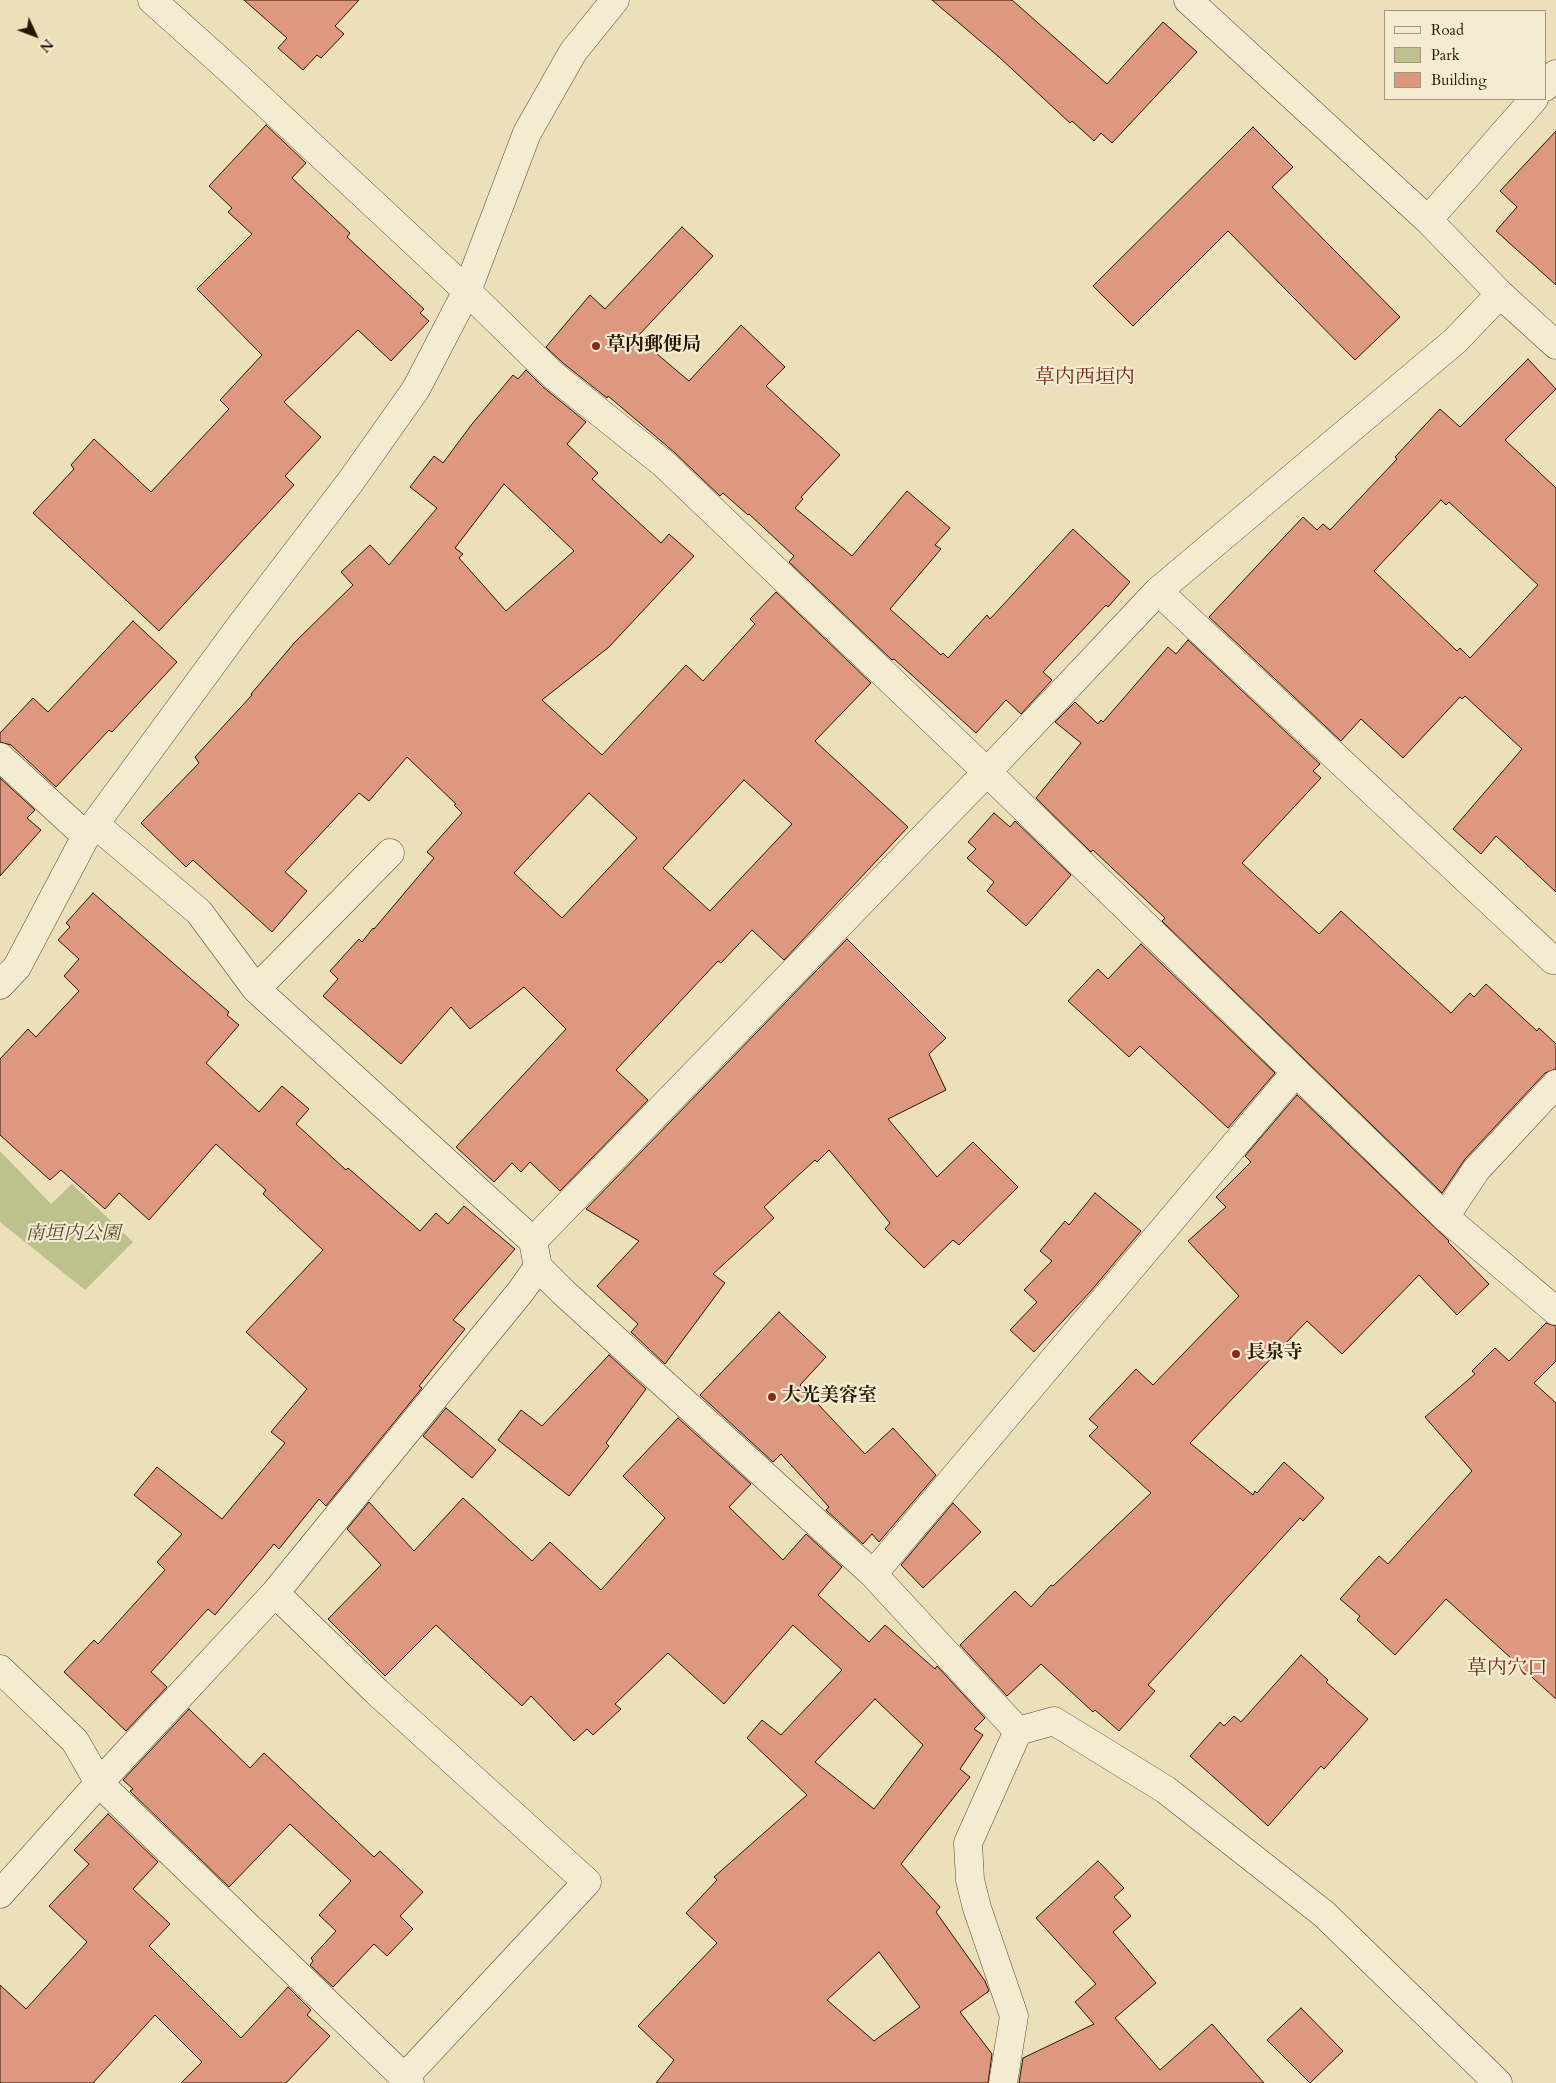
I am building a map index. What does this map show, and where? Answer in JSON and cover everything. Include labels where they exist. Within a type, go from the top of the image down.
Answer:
[{"type":"street","points":[[152,0],[230,70],[467,291],[553,375],[664,464],[987,772],[1445,1217],[1556,1311]]},
{"type":"street","points":[[0,985],[17,967],[91,830],[241,625],[351,481],[416,389],[467,291],[527,133],[573,52],[615,0]]},
{"type":"street","points":[[1188,0],[1428,220],[1500,294],[1556,345]]},
{"type":"street","points":[[1546,86],[1556,74]]},
{"type":"street","points":[[1428,220],[1533,100]]},
{"type":"street","points":[[0,1894],[99,1783],[276,1593],[521,1291],[536,1254],[987,772],[1158,591],[1455,341],[1500,294]]},
{"type":"street","points":[[1158,591],[1554,960]]},
{"type":"street","points":[[0,757],[198,912],[256,989],[536,1254],[563,1292],[873,1574],[1018,1731]]},
{"type":"street","points":[[256,989],[390,853]]},
{"type":"street","points":[[873,1574],[1296,1072]]},
{"type":"street","points":[[1445,1217],[1476,1170],[1556,1084]]},
{"type":"street","points":[[0,1669],[75,1741],[99,1783],[407,2080],[587,1882],[377,1692],[276,1593]]},
{"type":"street","points":[[1018,1731],[1054,1721],[1166,1790],[1324,1914],[1498,2083]]},
{"type":"street","points":[[1003,2083],[1014,2016],[977,1908],[970,1880],[968,1843],[1018,1731]]},
{"type":"green space","name":"南垣内公園","points":[[0,1151],[51,1204],[72,1184],[133,1242],[85,1290],[0,1222]]},
{"type":"building","points":[[244,0],[359,0],[335,26],[344,34],[321,58],[317,55],[303,70],[278,48],[287,38]]},
{"type":"building","points":[[932,0],[1012,0],[1107,84],[1163,22],[1197,52],[1112,143],[1101,133],[1094,141],[1072,121],[1070,123],[999,57]]},
{"type":"building","points":[[266,125],[306,163],[292,178],[350,233],[347,237],[424,309],[420,313],[429,321],[391,361],[358,330],[284,402],[321,437],[285,476],[294,485],[159,631],[33,513],[74,469],[71,465],[94,439],[151,492],[229,409],[220,400],[262,355],[197,289],[252,234],[228,212],[232,208],[209,186]]},
{"type":"building","points":[[1253,127],[1293,167],[1272,187],[1400,317],[1355,360],[1228,231],[1133,326],[1093,286]]},
{"type":"building","points":[[1556,131],[1556,285],[1496,231],[1517,207],[1500,191]]},
{"type":"building","points":[[682,227],[713,256],[637,337],[689,381],[741,325],[785,367],[766,386],[840,455],[801,497],[803,499],[795,508],[852,556],[907,491],[950,528],[935,545],[941,549],[890,609],[941,655],[943,653],[948,658],[987,615],[990,619],[1073,529],[1130,582],[1108,607],[1106,605],[1043,672],[1052,680],[1021,714],[1006,700],[976,733],[894,659],[892,660],[789,562],[794,556],[749,514],[723,493],[720,496],[674,452],[608,396],[607,398],[563,363],[546,347],[590,295],[605,309]]},
{"type":"building","points":[[1528,359],[1556,389],[1505,440],[1556,488],[1556,892],[1496,836],[1481,854],[1453,829],[1522,749],[1465,696],[1462,699],[1460,697],[1403,758],[1361,719],[1341,741],[1209,617],[1303,517],[1317,530],[1323,524],[1330,530],[1397,459],[1395,457],[1440,409],[1460,427]],"holes":[[[1441,500],[1446,505],[1449,502],[1538,585],[1470,658],[1460,648],[1457,651],[1374,571]]]},
{"type":"building","points":[[526,370],[543,387],[586,422],[567,444],[598,473],[592,479],[661,543],[669,534],[694,556],[609,647],[542,700],[602,755],[686,665],[703,681],[755,624],[750,619],[776,592],[871,683],[815,741],[908,827],[784,960],[752,930],[721,963],[718,961],[616,1070],[648,1100],[560,1191],[530,1162],[521,1172],[512,1163],[494,1182],[456,1147],[566,1029],[524,987],[470,1029],[451,1007],[401,1064],[323,996],[338,979],[330,971],[359,939],[362,942],[374,929],[434,858],[427,852],[462,813],[454,805],[456,804],[407,757],[369,801],[359,793],[285,872],[307,891],[272,932],[193,860],[186,867],[141,823],[199,763],[195,757],[252,695],[295,642],[353,585],[341,572],[370,545],[389,565],[437,508],[410,487],[434,456],[443,463],[472,424],[513,375],[518,379]],"holes":[[[504,484],[574,551],[506,611],[459,558],[463,554],[455,548]],[[744,780],[792,824],[710,911],[663,868]],[[589,793],[637,838],[562,918],[514,873]]]},
{"type":"building","points":[[133,621],[177,662],[112,732],[109,730],[56,787],[11,745],[0,742],[0,733],[33,698],[48,712]]},
{"type":"building","points":[[1188,640],[1320,764],[1313,771],[1321,778],[1242,863],[1319,934],[1341,911],[1451,1013],[1470,993],[1474,997],[1486,984],[1537,1031],[1539,1028],[1556,1044],[1556,1069],[1545,1073],[1465,1159],[1442,1193],[1162,921],[1165,918],[1093,850],[1091,852],[1036,798],[1081,743],[1055,722],[1075,702],[1098,724],[1101,720],[1103,722],[1168,647],[1176,654]]},
{"type":"building","points":[[0,778],[35,810],[27,818],[41,830],[0,876]]},
{"type":"building","points":[[994,813],[1010,827],[1015,821],[1071,875],[1026,926],[987,891],[994,882],[967,858],[976,849],[968,842]]},
{"type":"building","points":[[93,893],[229,1012],[227,1015],[239,1025],[206,1063],[259,1112],[282,1086],[309,1109],[296,1124],[346,1170],[348,1168],[420,1231],[436,1213],[448,1224],[464,1206],[515,1249],[453,1320],[465,1329],[419,1386],[422,1388],[326,1506],[319,1499],[279,1549],[274,1544],[215,1615],[208,1609],[151,1672],[167,1687],[126,1731],[64,1672],[94,1640],[98,1644],[165,1570],[157,1562],[182,1534],[134,1495],[157,1467],[222,1519],[285,1443],[271,1432],[307,1389],[246,1332],[323,1250],[263,1194],[266,1190],[216,1144],[149,1220],[119,1193],[105,1209],[61,1170],[50,1180],[0,1135],[0,1059],[28,1029],[36,1037],[79,991],[64,976],[79,959],[58,940],[70,927],[66,923]]},
{"type":"building","points":[[847,939],[946,1038],[929,1054],[946,1090],[888,1119],[937,1177],[973,1142],[1018,1187],[959,1245],[953,1240],[924,1268],[885,1229],[890,1223],[829,1150],[817,1162],[815,1160],[764,1207],[774,1218],[713,1274],[725,1283],[665,1364],[631,1332],[638,1324],[597,1286],[639,1241],[586,1209]]},
{"type":"building","points":[[1141,944],[1275,1073],[1228,1128],[1140,1046],[1129,1057],[1068,1001],[1098,969],[1108,979]]},
{"type":"building","points":[[1297,1095],[1449,1241],[1489,1284],[1457,1315],[1419,1275],[1342,1354],[1307,1321],[1190,1443],[1253,1495],[1255,1491],[1257,1493],[1284,1462],[1324,1498],[1303,1521],[1300,1518],[1148,1685],[1155,1691],[1119,1731],[1095,1710],[1093,1712],[1041,1664],[1007,1696],[960,1645],[1015,1591],[1031,1607],[1051,1585],[1053,1586],[1151,1493],[1089,1436],[1098,1427],[1089,1419],[1136,1369],[1153,1385],[1239,1296],[1188,1241],[1226,1207],[1216,1197],[1251,1162],[1245,1156]]},
{"type":"building","points":[[1095,1193],[1141,1231],[1090,1292],[1034,1352],[1010,1330],[1037,1302],[1024,1290],[1052,1261],[1040,1251],[1065,1221],[1069,1225]]},
{"type":"building","points":[[779,1312],[826,1357],[800,1385],[865,1454],[893,1428],[936,1475],[879,1542],[872,1534],[863,1544],[826,1510],[829,1507],[781,1454],[773,1462],[700,1395]]},
{"type":"building","points":[[1546,1323],[1556,1326],[1556,1361],[1534,1383],[1556,1403],[1556,1699],[1446,1599],[1395,1655],[1357,1620],[1360,1616],[1340,1599],[1379,1556],[1388,1564],[1472,1471],[1425,1417],[1475,1374],[1472,1371],[1495,1348],[1509,1361]]},
{"type":"building","points":[[609,1355],[646,1389],[606,1443],[609,1446],[569,1496],[498,1440],[521,1410],[542,1426]]},
{"type":"building","points":[[446,1408],[496,1450],[472,1478],[423,1436]]},
{"type":"building","points":[[678,1418],[751,1484],[729,1507],[783,1560],[806,1534],[842,1567],[818,1595],[869,1642],[885,1625],[935,1669],[937,1666],[985,1718],[974,1729],[983,1735],[960,1769],[970,1777],[901,1864],[940,1907],[936,1912],[985,1981],[989,1991],[960,2012],[992,2054],[988,2083],[656,2083],[674,2060],[638,2026],[717,1943],[686,1913],[717,1880],[714,1877],[807,1795],[747,1738],[762,1720],[781,1735],[842,1670],[793,1625],[724,1704],[668,1653],[615,1704],[621,1709],[593,1735],[587,1729],[574,1741],[531,1696],[522,1706],[436,1625],[385,1676],[328,1619],[381,1565],[347,1529],[369,1502],[414,1551],[463,1498],[532,1561],[550,1542],[601,1590],[665,1518],[623,1476]],"holes":[[[875,1699],[923,1745],[874,1809],[815,1762]],[[879,1952],[920,2007],[874,2041],[827,2000]]]},
{"type":"building","points":[[953,1503],[981,1532],[923,1588],[901,1565]]},
{"type":"building","points":[[1301,1655],[1328,1680],[1326,1682],[1368,1719],[1324,1769],[1321,1766],[1268,1826],[1190,1756],[1220,1722],[1224,1726],[1234,1716],[1241,1722]]},
{"type":"building","points":[[189,1709],[250,1768],[264,1753],[374,1857],[380,1851],[423,1892],[400,1916],[413,1929],[387,1956],[374,1944],[333,1987],[310,1965],[313,1961],[311,1958],[336,1931],[319,1915],[351,1881],[290,1824],[229,1887],[130,1791],[133,1789],[123,1780]]},
{"type":"building","points":[[108,1814],[158,1862],[133,1889],[170,1924],[149,1946],[241,2038],[288,1987],[311,2010],[307,2015],[330,2036],[286,2083],[181,2083],[202,2062],[155,2015],[93,2083],[0,2083],[0,1985],[26,2009],[87,1942],[49,1906],[89,1864],[74,1850]]},
{"type":"building","points":[[1098,1861],[1124,1888],[1114,1897],[1131,1916],[1113,1932],[1156,1983],[1115,2018],[1160,2070],[1212,2024],[1264,2083],[1019,2083],[1023,2058],[1094,2024],[1075,2002],[1096,1984],[1036,1918]]},
{"type":"building","points":[[1301,2008],[1343,2051],[1310,2083],[1267,2040]]},
{"type":"place","name":"草内郵便局","points":[[596,346]]},
{"type":"place","name":"長泉寺","points":[[1236,1354]]},
{"type":"place","name":"大光美容室","points":[[772,1397]]},
{"type":"district","name":"草内西垣内","points":[[1085,378]]},
{"type":"district","name":"草内穴口","points":[[1507,1669]]}]
